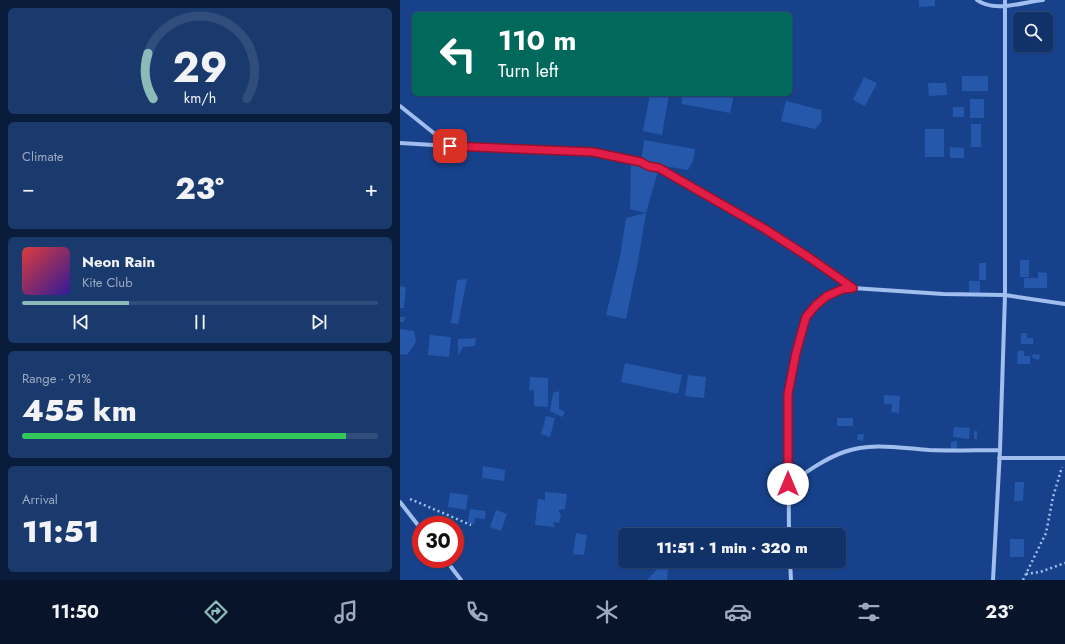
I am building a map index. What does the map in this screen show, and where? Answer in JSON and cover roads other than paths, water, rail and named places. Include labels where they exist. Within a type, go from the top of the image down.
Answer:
[{"type":"street","points":[[977,0],[982,4],[1004,7],[1043,0]]},
{"type":"street","points":[[994,580],[1000,458],[1005,295],[1005,0]]},
{"type":"street","points":[[400,106],[450,146]]},
{"type":"street","points":[[400,143],[593,152],[641,162],[648,166],[659,168],[765,229],[853,288]]},
{"type":"street","points":[[789,528],[788,394],[796,353],[806,317],[816,305],[827,296],[843,289],[853,288],[943,294],[1005,295],[1065,304]]},
{"type":"street","points":[[788,484],[812,468],[843,452],[858,448],[889,446],[928,450],[1000,450]]},
{"type":"street","points":[[1000,458],[1065,458]]},
{"type":"street","points":[[400,502],[412,517]]},
{"type":"street","points":[[452,568],[461,580]]},
{"type":"street","points":[[790,568],[791,580]]}]
